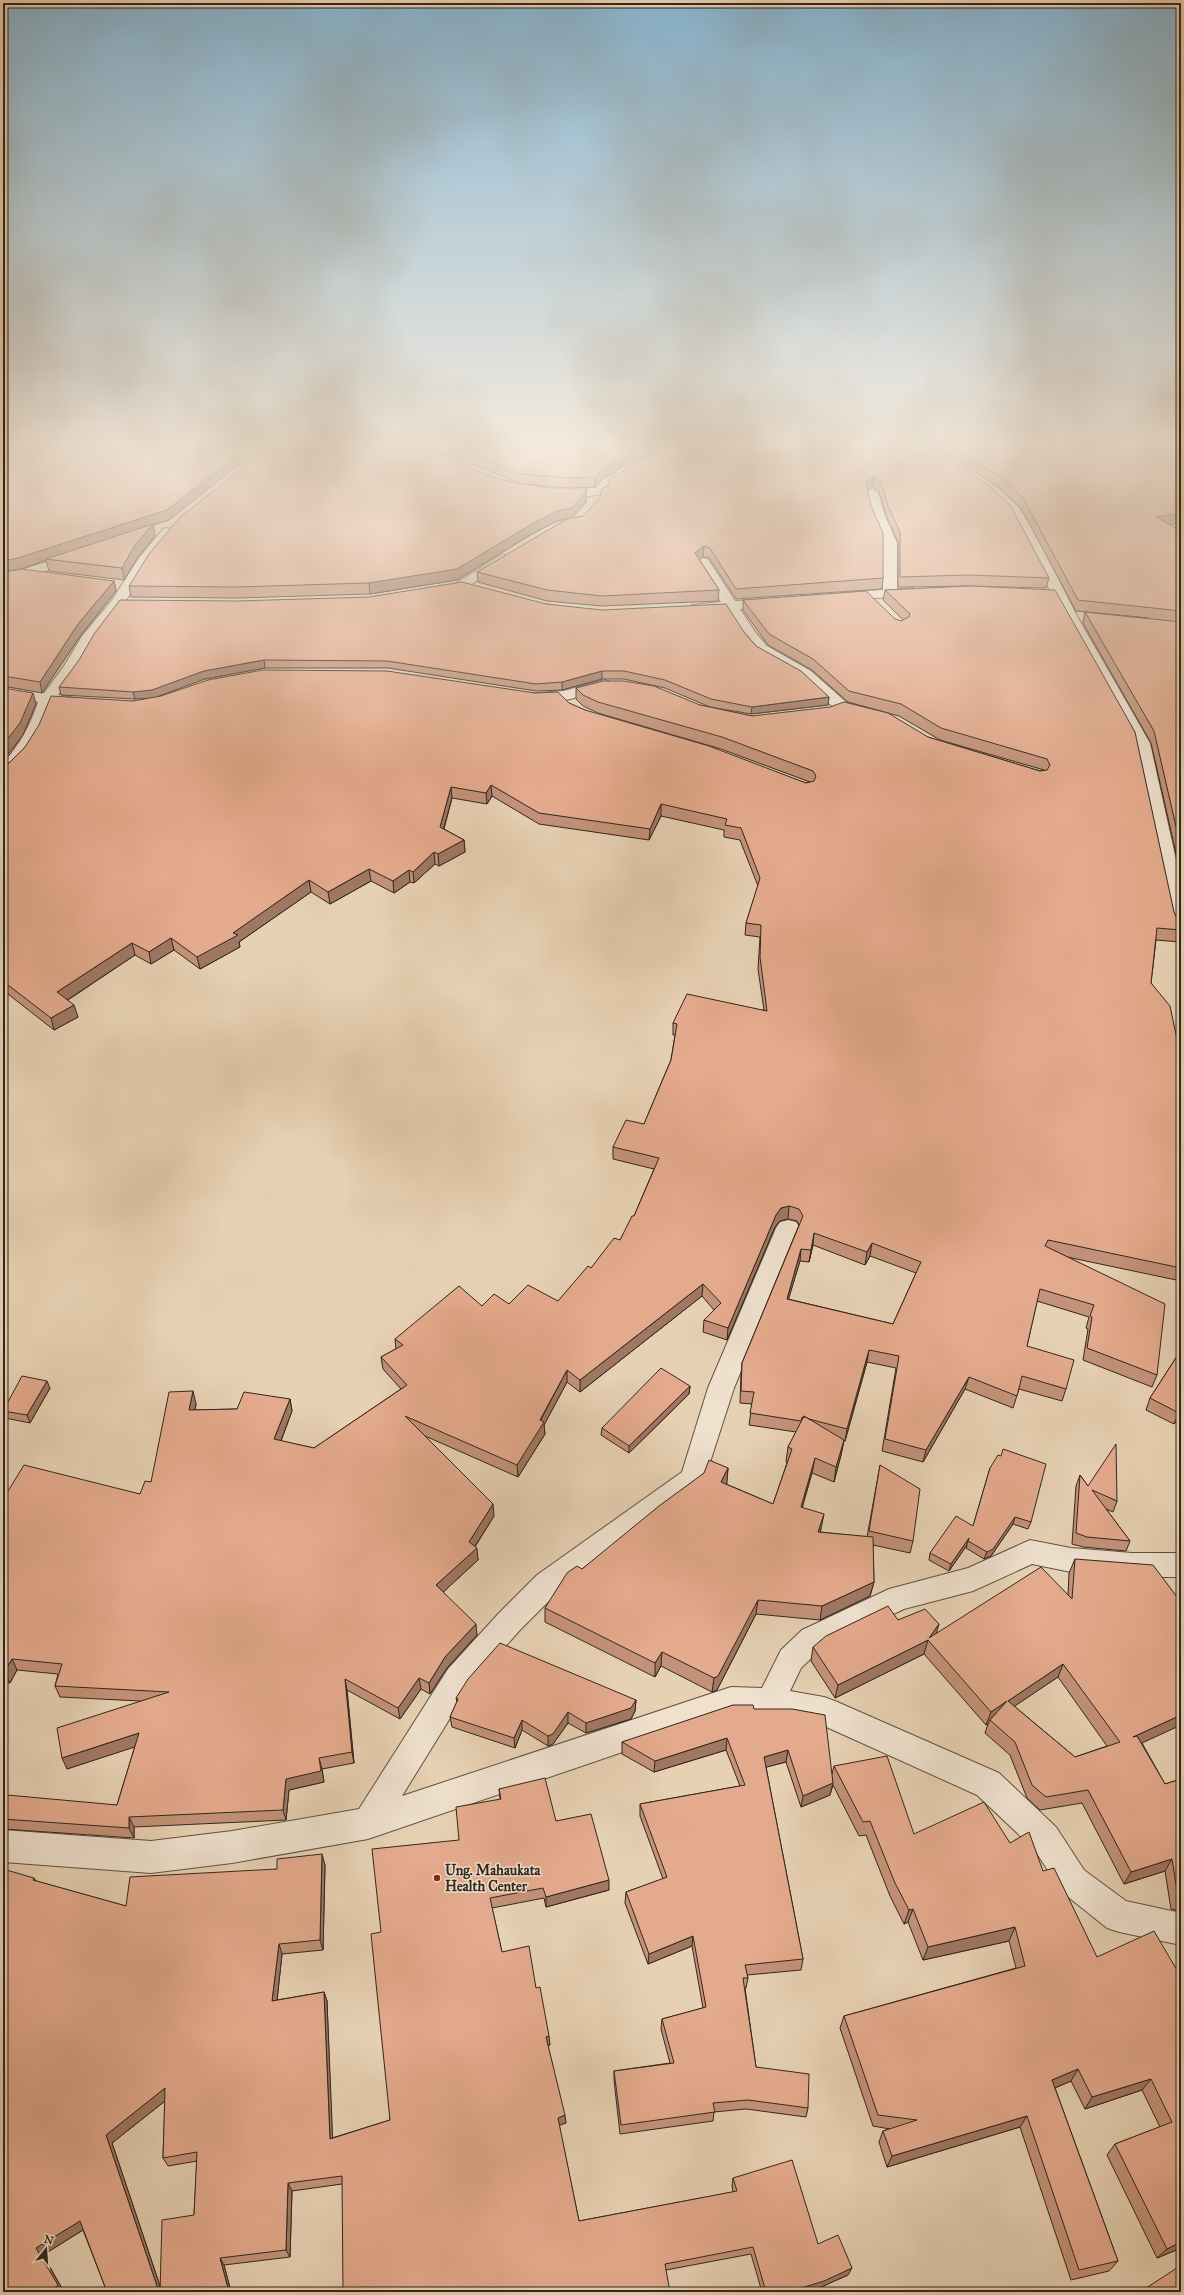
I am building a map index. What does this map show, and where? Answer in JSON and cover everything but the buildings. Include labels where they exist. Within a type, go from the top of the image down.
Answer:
[{"type":"street","points":[[4,576],[23,574],[81,555]]},
{"type":"street","points":[[3,772],[18,757],[38,726],[47,700],[71,667],[87,640],[118,602],[149,555]]},
{"type":"street","points":[[462,584],[507,555]]},
{"type":"street","points":[[890,555],[890,593]]},
{"type":"street","points":[[1038,555],[1060,595],[1078,617],[1142,743],[1181,924]]},
{"type":"street","points":[[703,562],[729,605],[743,622],[750,636],[762,649],[806,674],[841,706],[886,718]]},
{"type":"street","points":[[23,574],[54,578]]},
{"type":"street","points":[[446,586],[462,584],[482,589]]},
{"type":"street","points":[[114,585],[129,586]]},
{"type":"street","points":[[828,597],[930,592]]},
{"type":"street","points":[[868,595],[884,611]]},
{"type":"street","points":[[1045,595],[1060,595]]},
{"type":"street","points":[[686,608],[785,601]]},
{"type":"street","points":[[118,602],[133,602]]},
{"type":"street","points":[[518,696],[536,698],[563,696],[602,685],[624,685]]},
{"type":"street","points":[[3,692],[47,700],[97,705]]},
{"type":"street","points":[[563,696],[576,710]]},
{"type":"street","points":[[823,713],[841,706]]},
{"type":"street","points":[[368,1823],[458,1679],[509,1622],[547,1584],[693,1479],[721,1388],[788,1228]]},
{"type":"street","points":[[770,1702],[791,1659],[812,1639],[899,1598],[974,1579],[1030,1552],[1071,1560],[1132,1565],[1181,1565]]},
{"type":"street","points":[[3,1846],[151,1857],[232,1847],[368,1823],[731,1701],[770,1702],[824,1711],[988,1784],[1045,1838],[1072,1881],[1119,1916],[1181,1929]]},
{"type":"place","name":"Ung. Mahaukata Health Center","points":[[437,1878]]}]
